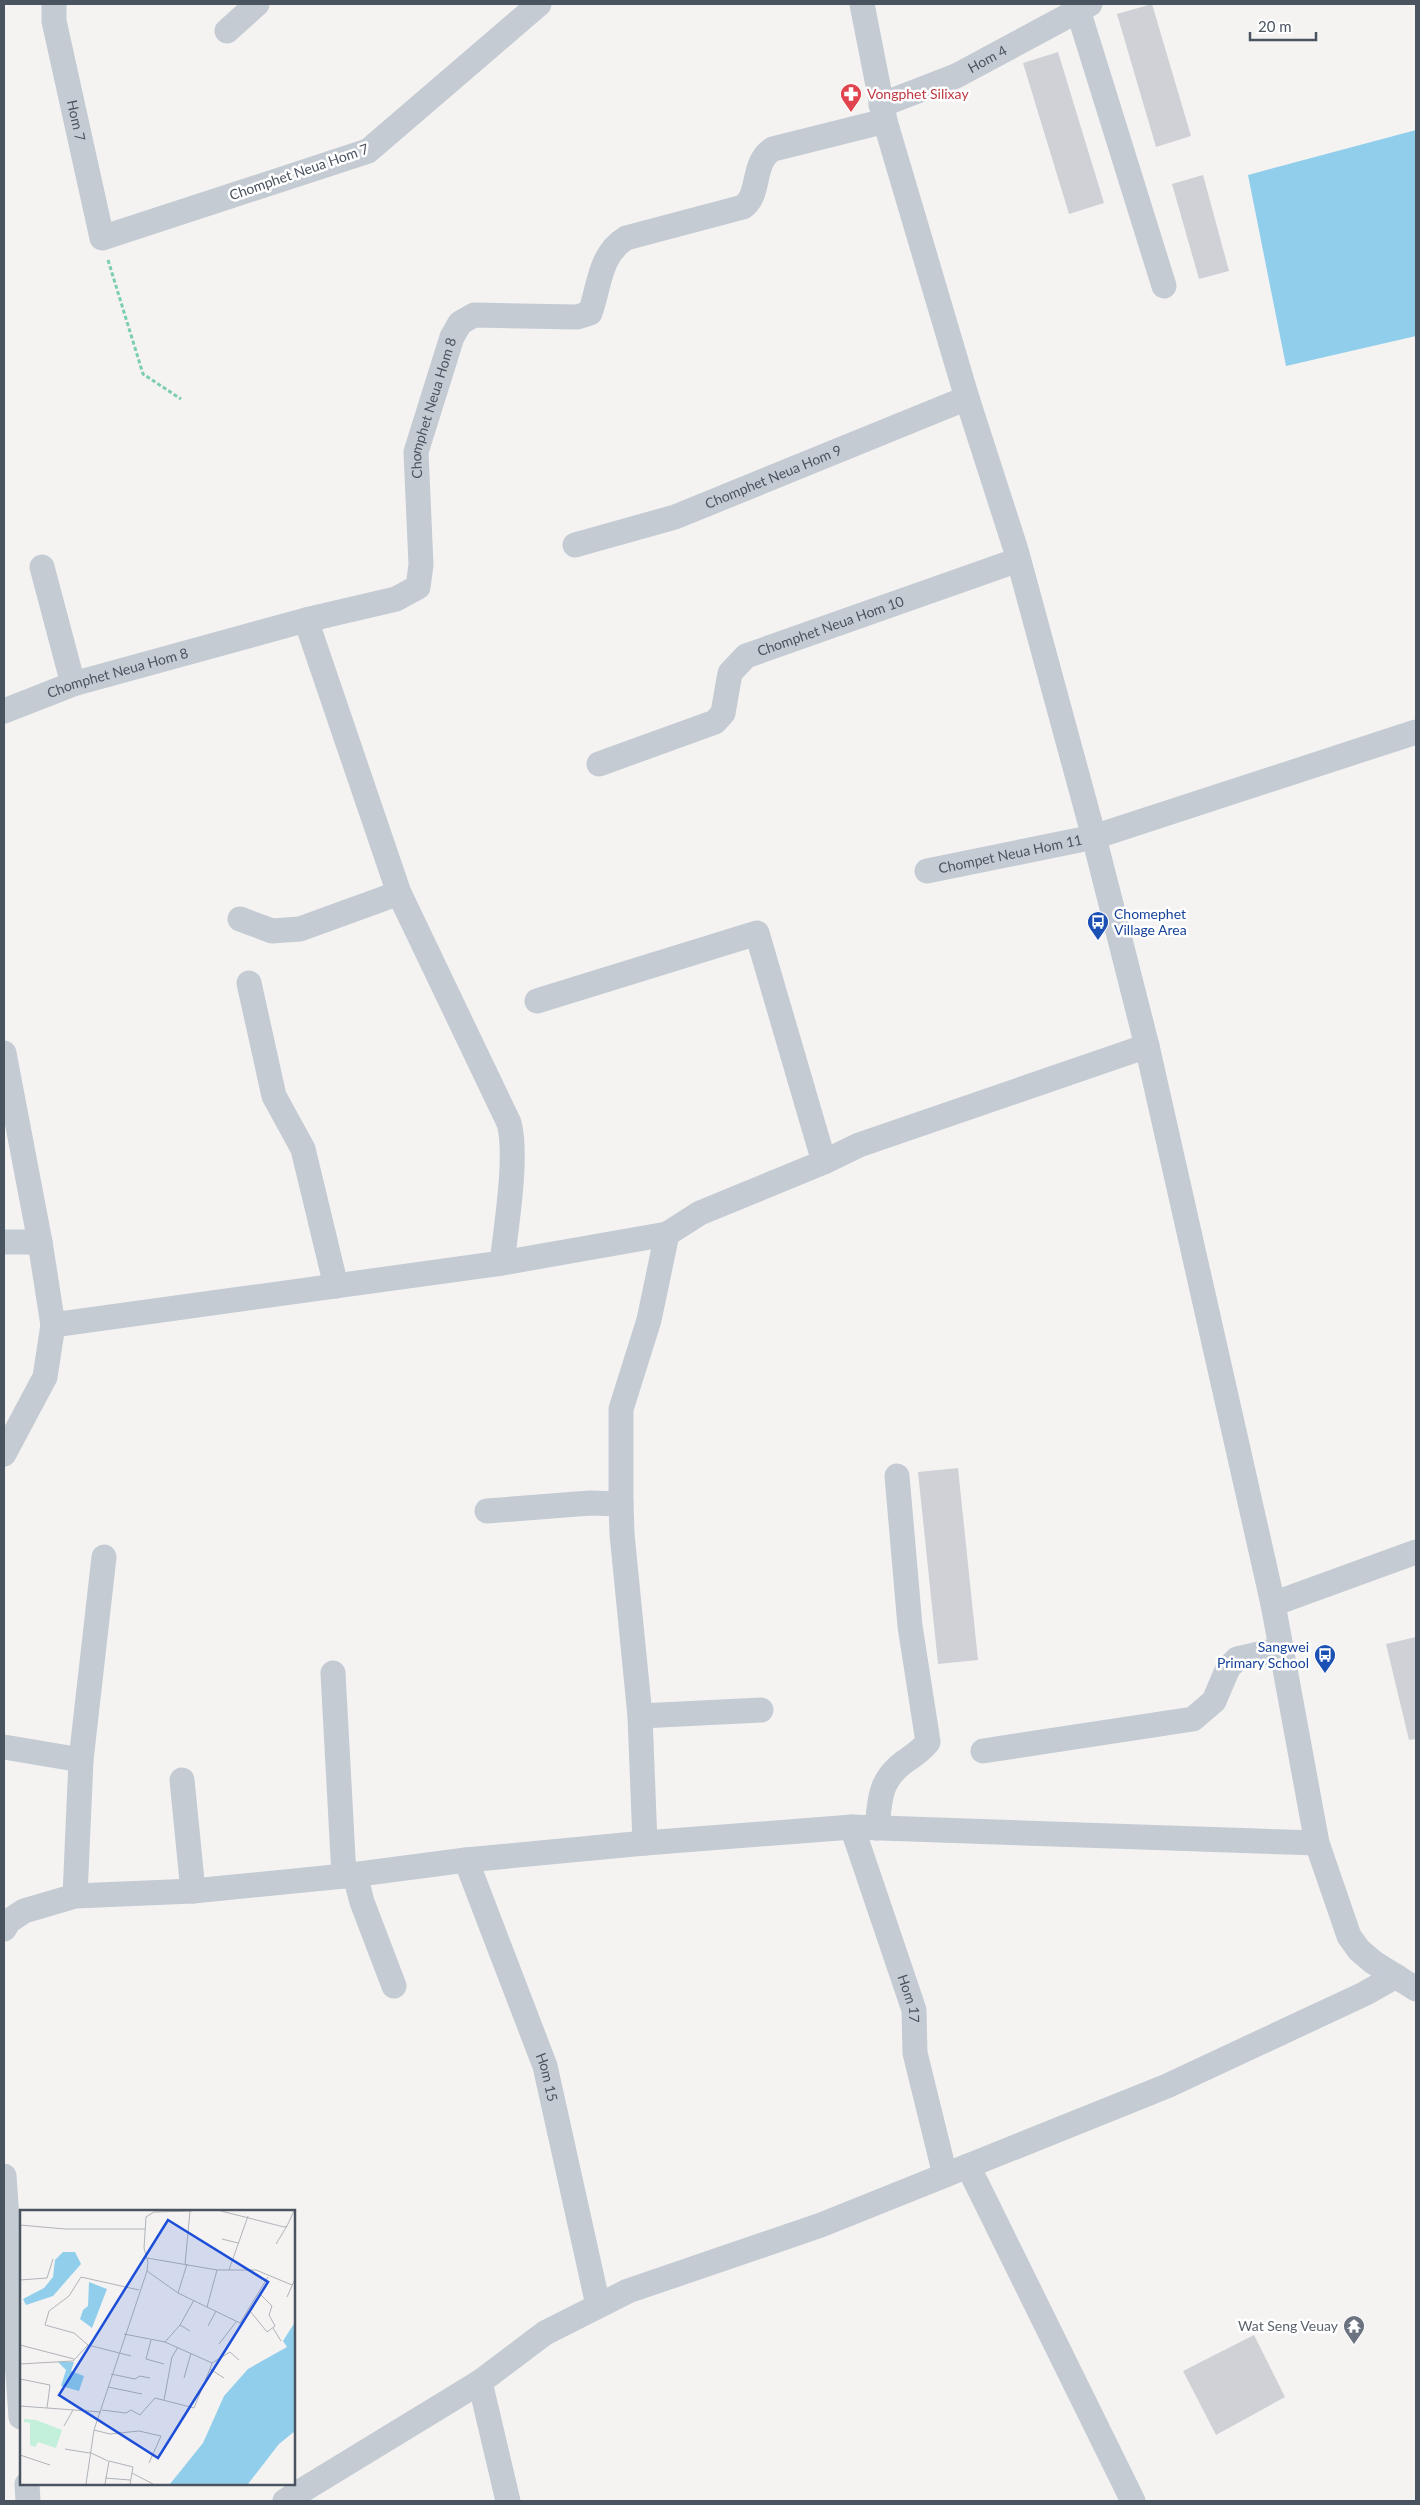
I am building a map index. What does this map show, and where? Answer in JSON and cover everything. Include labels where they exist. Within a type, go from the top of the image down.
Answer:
[{"type":"street","name":"Hom 7","points":[[54,4],[54,21],[102,238]]},
{"type":"street","points":[[227,31],[257,4]]},
{"type":"street","name":"Chomphet Neua Hom 7","points":[[102,238],[368,151],[539,4]]},
{"type":"street","points":[[862,4],[883,113],[967,398],[1018,560],[1094,837],[1147,1046],[1273,1604],[1317,1843],[1349,1936],[1359,1950],[1373,1962],[1406,1982]]},
{"type":"street","points":[[1084,7],[1164,286]]},
{"type":"street","name":"Hom 4","points":[[883,113],[1084,7]]},
{"type":"street","name":"Chomphet Neua Hom 8","points":[[4,711],[73,684],[306,620],[396,599],[418,587],[421,564],[416,452],[452,337],[460,322],[474,315],[577,317],[590,313],[606,256],[614,246],[626,238],[743,207],[750,202],[761,160],[765,153],[773,148],[883,113]]},
{"type":"street","name":"Chomphet Neua Hom 9","points":[[575,545],[675,516],[967,398]]},
{"type":"street","name":"Chomphet Neua Hom 10","points":[[599,764],[715,722],[723,713],[730,673],[746,656],[1018,560]]},
{"type":"street","points":[[42,567],[73,684]]},
{"type":"street","points":[[306,620],[399,893],[511,1132],[510,1193],[502,1263]]},
{"type":"street","name":"Chompet Neua Hom 11","points":[[927,871],[1094,837],[1416,732]]},
{"type":"street","points":[[240,919],[272,931],[300,929],[399,893]]},
{"type":"street","points":[[536,1001],[757,933],[824,1162]]},
{"type":"street","points":[[249,983],[274,1096],[303,1149],[336,1286]]},
{"type":"street","points":[[53,1324],[502,1263],[668,1234],[700,1213],[824,1162],[858,1145],[1147,1046]]},
{"type":"street","points":[[4,1053],[40,1242],[53,1324],[45,1377],[4,1454]]},
{"type":"street","points":[[645,1843],[640,1716],[622,1534],[621,1409],[649,1320],[668,1234]]},
{"type":"street","points":[[4,1242],[40,1242]]},
{"type":"street","points":[[877,1828],[881,1790],[886,1778],[922,1750],[928,1742],[910,1626],[897,1476]]},
{"type":"street","points":[[487,1511],[590,1503],[621,1504]]},
{"type":"street","points":[[1273,1604],[1416,1552]]},
{"type":"street","points":[[75,1896],[81,1760],[104,1557]]},
{"type":"street","points":[[983,1751],[1193,1719],[1205,1711],[1214,1701],[1228,1668],[1237,1659],[1281,1649]]},
{"type":"street","points":[[333,1673],[349,1876],[362,1902],[394,1986]]},
{"type":"street","points":[[640,1716],[760,1710]]},
{"type":"street","points":[[4,1747],[81,1760]]},
{"type":"street","points":[[182,1780],[193,1891]]},
{"type":"street","points":[[4,1929],[9,1921],[24,1912],[75,1896],[193,1891],[349,1876],[466,1860],[645,1843],[852,1827],[1317,1843]]},
{"type":"street","name":"Hom 17","points":[[852,1827],[914,2010],[915,2053],[945,2175]]},
{"type":"street","name":"Hom 15","points":[[466,1860],[546,2066],[598,2305]]},
{"type":"street","points":[[285,2501],[480,2382],[545,2333],[598,2305],[628,2292],[821,2225],[1167,2086],[1364,1994],[1406,1982]]},
{"type":"street","points":[[968,2166],[1133,2501]]},
{"type":"street","points":[[4,2176],[9,2339],[20,2410]]},
{"type":"street","points":[[480,2382],[508,2501]]},
{"type":"street","points":[[27,2485],[28,2501]]},
{"type":"path","points":[[102,238],[143,374],[181,398]]},
{"type":"water","points":[[1416,130],[1416,336],[1286,366],[1248,175]]},
{"type":"building","points":[[1152,4],[1191,136],[1156,147],[1117,14]]},
{"type":"building","points":[[1058,52],[1104,203],[1069,214],[1023,63]]},
{"type":"building","points":[[1203,175],[1229,271],[1199,279],[1172,184]]},
{"type":"building","points":[[958,1468],[978,1660],[938,1664],[918,1472]]},
{"type":"building","points":[[1416,1637],[1416,1739],[1409,1740],[1386,1644]]},
{"type":"building","points":[[1254,2335],[1285,2397],[1216,2435],[1183,2371]]},
{"type":"place","name":"Vongphet Silixay","points":[[851,113]]},
{"type":"place","name":"Chomephet Village Area","points":[[1098,941]]},
{"type":"place","name":"Sangwei Primary School","points":[[1325,1674]]},
{"type":"place","name":"Wat Seng Veuay","points":[[1354,2345]]}]
